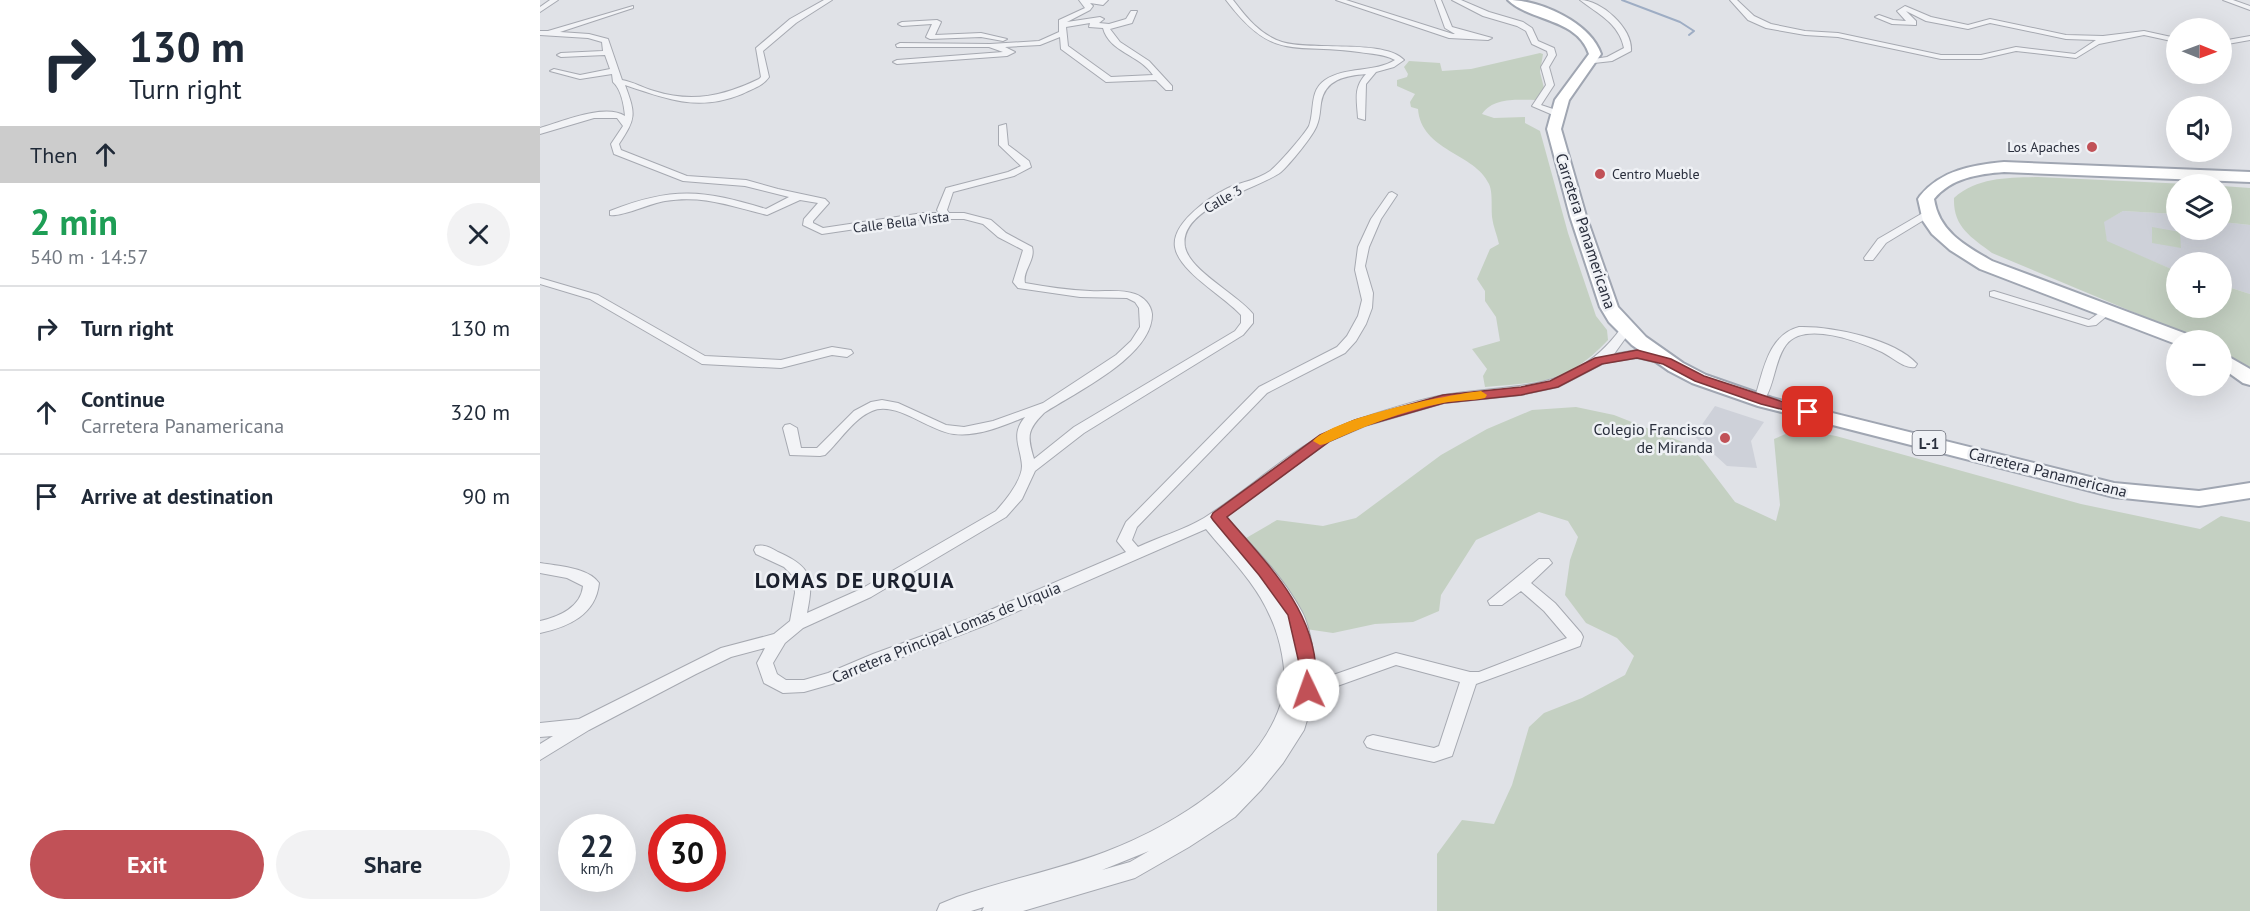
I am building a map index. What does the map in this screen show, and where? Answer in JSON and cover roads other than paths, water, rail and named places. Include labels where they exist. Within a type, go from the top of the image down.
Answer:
[{"type":"main road","points":[[1514,0],[1568,24],[1585,36],[1595,48],[1595,54],[1562,100],[1556,113]]},
{"type":"main road","points":[[1523,0],[1574,23],[1593,35],[1602,47],[1602,54],[1597,61]]},
{"type":"main road","name":"Carretera Panamericana","points":[[1597,61],[1571,100],[1564,130],[1588,216],[1620,307],[1637,328],[1663,350],[1705,373],[1762,394],[2120,482],[2160,487],[2203,486],[2224,484],[2250,476]]},
{"type":"main road","name":"Carretera Panamericana","points":[[1556,113],[1554,129],[1578,216],[1609,307],[1626,329],[1667,361],[1699,379],[1765,402],[2114,490],[2155,496],[2211,498],[2250,490]]},
{"type":"main road","points":[[2166,333],[1978,260],[1952,244],[1938,229],[1928,213],[1926,199],[1939,184],[1965,174],[1992,168],[2065,168],[2250,179]]},
{"type":"main road","points":[[2174,330],[1978,254],[1948,230],[1940,208],[1941,203],[1951,189],[1961,183],[1986,174],[2010,171],[2250,179]]},
{"type":"main road","points":[[2232,357],[2250,369]]},
{"type":"main road","points":[[2232,366],[2250,379]]},
{"type":"street","points":[[540,10],[555,0]]},
{"type":"street","points":[[554,71],[580,77],[615,76],[668,98],[700,103],[719,99],[762,81],[765,77],[759,50],[793,21],[829,0]]},
{"type":"street","points":[[1082,0],[1103,3],[1106,0]]},
{"type":"street","points":[[1082,0],[1089,6],[1088,9],[1064,20],[1062,31],[1066,50],[1109,80],[1133,81],[1158,77]]},
{"type":"street","name":"Calle 3","points":[[1028,466],[1079,430],[1239,333],[1247,323],[1247,314],[1184,257],[1179,240],[1189,222],[1219,198],[1269,176],[1293,157],[1301,140],[1312,129],[1318,94],[1326,82],[1337,77],[1373,71],[1397,63],[1400,58],[1334,46],[1284,46],[1265,39],[1229,0]]},
{"type":"street","points":[[1339,0],[1452,36],[1488,38],[1456,32],[1449,28],[1438,0]]},
{"type":"street","points":[[1455,0],[1486,14],[1520,24],[1529,30],[1535,42],[1551,50],[1552,55],[1545,67],[1550,85],[1536,106],[1556,113]]},
{"type":"street","points":[[1583,0],[1606,15],[1627,43],[1628,49],[1622,54],[1597,61]]},
{"type":"street","points":[[1733,0],[1751,18],[1769,26],[1805,33],[1831,34],[1928,55],[1958,58],[1981,57],[2016,49],[2076,56],[2097,42],[2126,36],[2144,33],[2166,38]]},
{"type":"street","points":[[2226,0],[2250,8]]},
{"type":"street","points":[[543,33],[631,7]]},
{"type":"street","points":[[1879,17],[1892,22],[1911,24],[1900,11],[1909,9],[1929,19],[1968,27],[1990,21],[2066,37],[2126,36]]},
{"type":"street","points":[[903,24],[937,22],[930,37],[981,36],[1012,40],[1062,31],[1100,19],[1092,25],[1109,26],[1129,21],[1134,13]]},
{"type":"street","points":[[1109,26],[1106,29],[1114,44],[1146,60],[1168,88]]},
{"type":"street","points":[[931,32],[986,29]]},
{"type":"street","points":[[900,45],[1040,43],[1062,31]]},
{"type":"street","points":[[543,33],[600,38],[605,41],[607,53],[561,54]]},
{"type":"street","points":[[2232,41],[2250,38]]},
{"type":"street","points":[[1898,39],[1934,54],[1958,58]]},
{"type":"street","points":[[897,62],[958,60],[1011,53],[993,45]]},
{"type":"street","name":"Calle Bella Vista","points":[[607,53],[627,101],[627,125],[615,144],[617,152],[686,179],[746,183],[824,203],[808,221],[808,225],[822,231],[945,215],[977,218],[996,228],[1002,236],[1026,246],[1029,256],[1019,271],[1018,282],[1022,286],[1098,295],[1130,295],[1140,300],[1146,309],[1148,320],[1143,334],[1130,349],[1040,411],[1027,423],[1022,435],[1023,450],[1028,466]]},
{"type":"street","points":[[1362,118],[1360,90],[1362,83],[1373,71]]},
{"type":"street","points":[[540,131],[603,114],[620,116],[627,125]]},
{"type":"street","points":[[945,215],[942,210],[949,190],[973,181],[1016,173],[1026,167],[1026,163],[1003,148],[1000,139],[1003,126]]},
{"type":"street","points":[[1135,554],[1124,541],[1131,525],[1231,421],[1263,390],[1341,350],[1352,341],[1366,308],[1367,293],[1360,266],[1363,250],[1379,211],[1392,195]]},
{"type":"street","points":[[614,213],[645,202],[680,196],[719,198],[767,212],[797,197]]},
{"type":"street","points":[[1869,258],[1882,241],[1928,213]]},
{"type":"street","points":[[540,281],[594,297],[702,360],[781,364],[832,351],[847,353]]},
{"type":"street","points":[[1994,294],[2088,323],[2092,323],[2108,310]]},
{"type":"street","points":[[1599,361],[1612,349],[1626,329]]},
{"type":"street","points":[[1762,394],[1770,365],[1783,342],[1797,331],[1807,329],[1858,340],[1893,351],[1911,364]]},
{"type":"street","points":[[1599,361],[1637,354],[1667,361]]},
{"type":"street","name":"Carretera Principal Lomas de Urquia","points":[[1028,466],[1015,499],[1001,514],[866,594],[797,624],[780,639],[765,663],[770,678],[783,687],[804,686],[832,678],[980,621],[1213,520],[1325,438],[1360,423],[1443,399],[1521,391],[1554,384],[1599,361]]},
{"type":"street","points":[[790,428],[795,452],[820,452],[864,411],[873,406],[900,406],[945,428],[961,431],[986,427],[1059,399]]},
{"type":"street","points":[[992,911],[1135,869],[1228,811],[1270,755],[1298,725],[1308,690],[1307,663],[1295,614],[1265,571],[1213,520]]},
{"type":"street","points":[[947,911],[1111,858],[1184,825],[1270,755],[1292,695],[1290,664],[1279,617],[1213,520]]},
{"type":"street","points":[[761,550],[796,566],[804,577],[804,592],[797,624]]},
{"type":"street","points":[[1496,601],[1544,563]]},
{"type":"street","points":[[540,568],[570,573],[591,583],[591,592],[584,604],[569,617],[540,627]]},
{"type":"street","points":[[1308,690],[1396,659],[1470,678],[1480,678],[1574,642],[1575,637],[1553,610],[1537,593],[1521,583]]},
{"type":"street","points":[[540,753],[583,725],[727,652],[780,639]]},
{"type":"street","points":[[1373,742],[1434,755],[1446,751],[1470,678]]},
{"type":"street","points":[[540,730],[583,725]]},
{"type":"waterway","points":[[1622,0],[1680,22],[1694,31],[1689,35]]},
{"type":"place","name":"Los Apaches","points":[[2092,147]]},
{"type":"place","name":"Centro Mueble","points":[[1600,174]]},
{"type":"place","name":"Colegio Francisco de Miranda","points":[[1725,438]]},
{"type":"district","name":"LOMAS DE URQUIA","points":[[855,580]]}]
